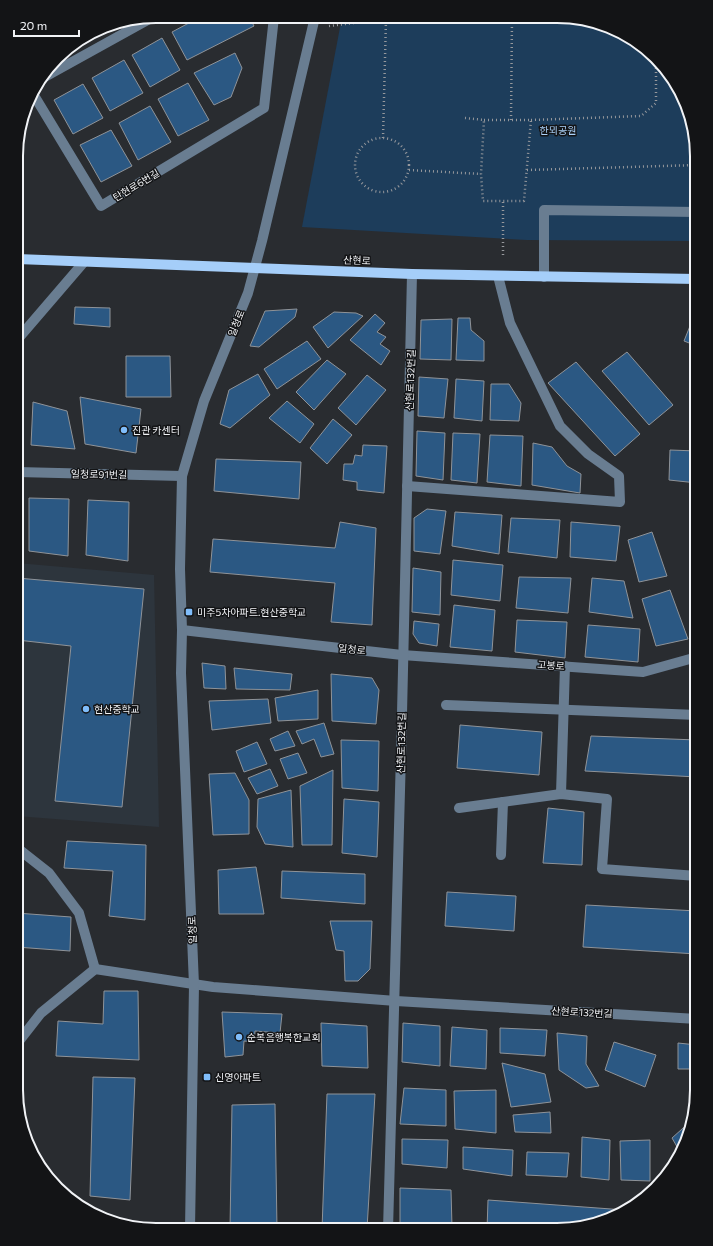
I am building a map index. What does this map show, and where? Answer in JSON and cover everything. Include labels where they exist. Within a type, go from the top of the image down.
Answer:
[{"type":"main road","name":"산현로","points":[[23,259],[412,274],[690,279]]},
{"type":"street","name":"탄현로6번길","points":[[36,99],[101,206],[264,108],[273,23]]},
{"type":"street","name":"일청로","points":[[190,1223],[194,985],[181,673],[182,630],[180,569],[182,476],[204,401],[248,293],[315,23]]},
{"type":"street","points":[[52,73],[140,24]]},
{"type":"street","points":[[544,277],[544,210],[690,212]]},
{"type":"street","points":[[23,333],[84,262]]},
{"type":"street","name":"산현로132번길","points":[[388,1223],[396,1001],[402,655],[412,274]]},
{"type":"street","points":[[407,486],[620,502],[620,476],[588,454],[560,426],[510,323],[498,276]]},
{"type":"street","name":"일청로91번길","points":[[23,472],[182,476]]},
{"type":"street","name":"일청로","points":[[182,630],[402,655]]},
{"type":"street","name":"고봉로","points":[[402,655],[643,672],[690,659]]},
{"type":"street","points":[[561,794],[565,666]]},
{"type":"street","points":[[446,706],[690,715]]},
{"type":"street","points":[[459,808],[561,794],[607,799],[602,869],[690,875]]},
{"type":"street","points":[[501,855],[504,802]]},
{"type":"street","points":[[23,853],[49,873],[79,913],[95,969]]},
{"type":"street","points":[[23,1036],[41,1013],[95,969],[194,985],[396,1001]]},
{"type":"street","name":"산현로132번길","points":[[396,1001],[690,1019]]},
{"type":"path","points":[[328,26],[350,23]]},
{"type":"path","points":[[383,138],[387,23]]},
{"type":"path","points":[[510,120],[512,23]]},
{"type":"path","points":[[465,118],[484,120],[531,120],[641,116],[656,103],[656,67]]},
{"type":"path","points":[[484,120],[481,174],[483,202],[524,201],[531,120]]},
{"type":"path","points":[[383,138],[393,140],[403,148],[409,161],[409,170],[400,186],[392,191],[382,193],[373,192],[359,182],[355,174],[354,165],[360,148],[370,140],[383,138]]},
{"type":"path","points":[[527,170],[690,165]]},
{"type":"path","points":[[409,170],[481,174]]},
{"type":"path","points":[[503,201],[503,256]]},
{"type":"shaded area","name":"현산중학교","points":[[23,564],[154,575],[159,827],[23,817]]},
{"type":"green space","name":"한뫼공원","points":[[341,23],[565,23],[599,30],[631,45],[657,68],[668,82],[683,114],[689,139],[690,156],[690,241],[527,240],[302,227]]},
{"type":"building","points":[[189,23],[252,23],[254,26],[187,60],[172,32]]},
{"type":"building","points":[[162,38],[180,70],[150,87],[132,55]]},
{"type":"building","points":[[235,53],[242,68],[231,97],[214,105],[194,73]]},
{"type":"building","points":[[124,60],[143,93],[110,111],[92,78]]},
{"type":"building","points":[[188,83],[209,120],[178,136],[158,99]]},
{"type":"building","points":[[83,84],[103,118],[73,134],[54,100]]},
{"type":"building","points":[[150,106],[171,142],[138,160],[119,123]]},
{"type":"building","points":[[111,130],[132,166],[101,182],[80,145]]},
{"type":"building","points":[[75,307],[110,308],[110,327],[74,324]]},
{"type":"building","points":[[297,309],[295,317],[259,347],[250,346],[265,311]]},
{"type":"building","points":[[334,312],[356,313],[363,316],[328,348],[313,327]]},
{"type":"building","points":[[375,314],[385,323],[377,332],[386,337],[380,344],[390,351],[381,365],[350,340]]},
{"type":"building","points":[[458,318],[470,318],[471,330],[484,341],[484,361],[456,360]]},
{"type":"building","points":[[452,319],[451,360],[420,359],[421,320]]},
{"type":"building","points":[[690,326],[690,343],[684,341]]},
{"type":"building","points":[[307,341],[321,359],[277,389],[264,369]]},
{"type":"building","points":[[627,352],[673,405],[649,425],[602,371]]},
{"type":"building","points":[[126,356],[170,356],[171,397],[126,397]]},
{"type":"building","points":[[327,360],[346,374],[314,410],[296,392]]},
{"type":"building","points":[[576,362],[640,434],[615,456],[548,383]]},
{"type":"building","points":[[258,374],[270,395],[230,428],[220,424],[229,390]]},
{"type":"building","points":[[367,375],[386,390],[356,425],[338,408]]},
{"type":"building","points":[[419,377],[448,379],[444,418],[418,416]]},
{"type":"building","points":[[456,379],[484,381],[482,421],[454,418]]},
{"type":"building","points":[[491,384],[509,384],[521,403],[519,421],[490,420]]},
{"type":"building","points":[[80,397],[141,409],[136,453],[85,444]]},
{"type":"building","points":[[287,401],[314,424],[300,443],[269,418]]},
{"type":"building","points":[[33,402],[67,411],[75,449],[31,445]]},
{"type":"building","points":[[333,419],[352,435],[327,464],[310,448]]},
{"type":"building","points":[[417,431],[445,433],[443,480],[416,476]]},
{"type":"building","points":[[453,433],[480,434],[477,483],[451,480]]},
{"type":"building","points":[[490,435],[523,436],[521,486],[487,482]]},
{"type":"building","points":[[533,443],[552,447],[567,466],[581,474],[580,493],[532,485]]},
{"type":"building","points":[[363,445],[387,446],[384,493],[357,490],[357,482],[343,480],[344,464],[353,464],[355,455],[362,456]]},
{"type":"building","points":[[670,450],[690,451],[690,482],[669,480]]},
{"type":"building","points":[[216,459],[301,462],[299,499],[214,491]]},
{"type":"building","points":[[29,498],[69,499],[68,556],[29,551]]},
{"type":"building","points":[[88,500],[129,502],[128,561],[86,555]]},
{"type":"building","points":[[427,509],[446,511],[440,554],[414,551],[414,518]]},
{"type":"building","points":[[455,512],[502,515],[499,554],[452,546]]},
{"type":"building","points":[[511,518],[560,520],[557,558],[508,552]]},
{"type":"building","points":[[340,522],[376,528],[372,625],[331,622],[335,583],[210,572],[213,539],[335,548]]},
{"type":"building","points":[[571,522],[620,526],[616,561],[570,557]]},
{"type":"building","points":[[652,532],[667,576],[639,582],[628,540]]},
{"type":"building","points":[[453,560],[503,565],[500,601],[451,595]]},
{"type":"building","points":[[413,568],[441,572],[440,615],[412,612]]},
{"type":"building","points":[[519,577],[571,578],[568,613],[516,608]]},
{"type":"building","points":[[592,578],[624,581],[633,618],[589,612]]},
{"type":"building","points":[[23,579],[144,589],[122,807],[55,801],[71,646],[23,641]]},
{"type":"building","points":[[670,590],[688,639],[656,646],[642,599]]},
{"type":"building","points":[[454,605],[495,610],[492,651],[450,647]]},
{"type":"building","points":[[517,620],[567,622],[565,658],[515,652]]},
{"type":"building","points":[[414,621],[439,624],[437,646],[419,643],[413,634]]},
{"type":"building","points":[[588,625],[640,629],[638,662],[585,657]]},
{"type":"building","points":[[202,663],[225,666],[226,689],[204,688]]},
{"type":"building","points":[[234,668],[292,674],[290,690],[236,689]]},
{"type":"building","points":[[331,674],[372,678],[379,690],[376,724],[332,721]]},
{"type":"building","points":[[318,690],[318,719],[278,721],[275,698]]},
{"type":"building","points":[[268,699],[271,723],[212,730],[209,701]]},
{"type":"building","points":[[324,723],[334,754],[321,757],[314,739],[302,744],[296,731]]},
{"type":"building","points":[[460,725],[542,732],[539,775],[457,768]]},
{"type":"building","points":[[288,731],[295,746],[275,751],[270,739]]},
{"type":"building","points":[[591,736],[690,740],[690,777],[585,771]]},
{"type":"building","points":[[341,740],[379,741],[378,791],[342,788]]},
{"type":"building","points":[[257,742],[267,764],[244,772],[236,751]]},
{"type":"building","points":[[298,753],[307,773],[288,779],[280,759]]},
{"type":"building","points":[[270,769],[278,786],[257,794],[248,778]]},
{"type":"building","points":[[333,770],[332,845],[302,845],[300,786]]},
{"type":"building","points":[[235,773],[249,800],[249,834],[213,835],[209,774]]},
{"type":"building","points":[[291,790],[293,847],[265,844],[257,827],[258,799]]},
{"type":"building","points":[[344,799],[379,802],[377,857],[342,853]]},
{"type":"building","points":[[548,808],[584,812],[582,865],[543,863]]},
{"type":"building","points":[[67,841],[146,845],[145,920],[109,916],[113,871],[64,868]]},
{"type":"building","points":[[256,867],[264,914],[219,914],[218,870]]},
{"type":"building","points":[[282,871],[365,874],[365,904],[281,898]]},
{"type":"building","points":[[447,892],[516,896],[514,931],[445,926]]},
{"type":"building","points":[[586,905],[690,911],[690,954],[583,947]]},
{"type":"building","points":[[23,914],[71,917],[70,951],[23,948]]},
{"type":"building","points":[[330,921],[372,921],[370,969],[358,981],[345,981],[344,951],[336,950]]},
{"type":"building","points":[[104,991],[138,991],[139,1060],[56,1056],[58,1021],[103,1024]]},
{"type":"building","name":"순복음행복한교회","points":[[222,1012],[282,1014],[280,1033],[255,1031],[254,1042],[244,1041],[243,1055],[225,1057]]},
{"type":"building","points":[[321,1023],[367,1026],[368,1068],[322,1066]]},
{"type":"building","points":[[403,1023],[440,1026],[440,1066],[402,1062]]},
{"type":"building","points":[[452,1027],[487,1030],[486,1069],[450,1066]]},
{"type":"building","points":[[500,1028],[547,1030],[545,1056],[500,1053]]},
{"type":"building","points":[[557,1033],[587,1036],[586,1064],[599,1086],[586,1088],[559,1070]]},
{"type":"building","points":[[614,1042],[656,1055],[645,1087],[605,1070]]},
{"type":"building","points":[[678,1043],[690,1044],[690,1069],[678,1069]]},
{"type":"building","points":[[502,1063],[545,1074],[551,1102],[511,1107]]},
{"type":"building","points":[[93,1077],[135,1078],[130,1200],[90,1196]]},
{"type":"building","points":[[404,1088],[446,1090],[446,1126],[400,1124]]},
{"type":"building","points":[[496,1090],[496,1133],[455,1129],[454,1091]]},
{"type":"building","points":[[327,1094],[375,1094],[367,1223],[322,1223]]},
{"type":"building","points":[[275,1104],[277,1223],[230,1223],[232,1105]]},
{"type":"building","points":[[550,1112],[551,1133],[515,1132],[513,1115]]},
{"type":"building","points":[[684,1127],[677,1147],[672,1138]]},
{"type":"building","points":[[582,1137],[610,1140],[609,1180],[581,1177]]},
{"type":"building","points":[[402,1139],[448,1140],[447,1168],[402,1164]]},
{"type":"building","points":[[650,1140],[650,1181],[621,1180],[620,1141]]},
{"type":"building","points":[[463,1147],[513,1150],[512,1176],[463,1169]]},
{"type":"building","points":[[527,1152],[569,1153],[567,1177],[526,1175]]},
{"type":"building","points":[[400,1188],[451,1190],[452,1223],[400,1223]]},
{"type":"building","points":[[488,1200],[615,1209],[599,1216],[565,1223],[487,1223]]},
{"type":"place","name":"진관 카센터","points":[[124,430]]},
{"type":"place","name":"미주5차아파트.현산중학교","points":[[189,612]]},
{"type":"place","name":"현산중학교","points":[[86,709]]},
{"type":"place","name":"순복음행복한교회","points":[[239,1037]]},
{"type":"place","name":"신영아파트","points":[[207,1077]]}]
